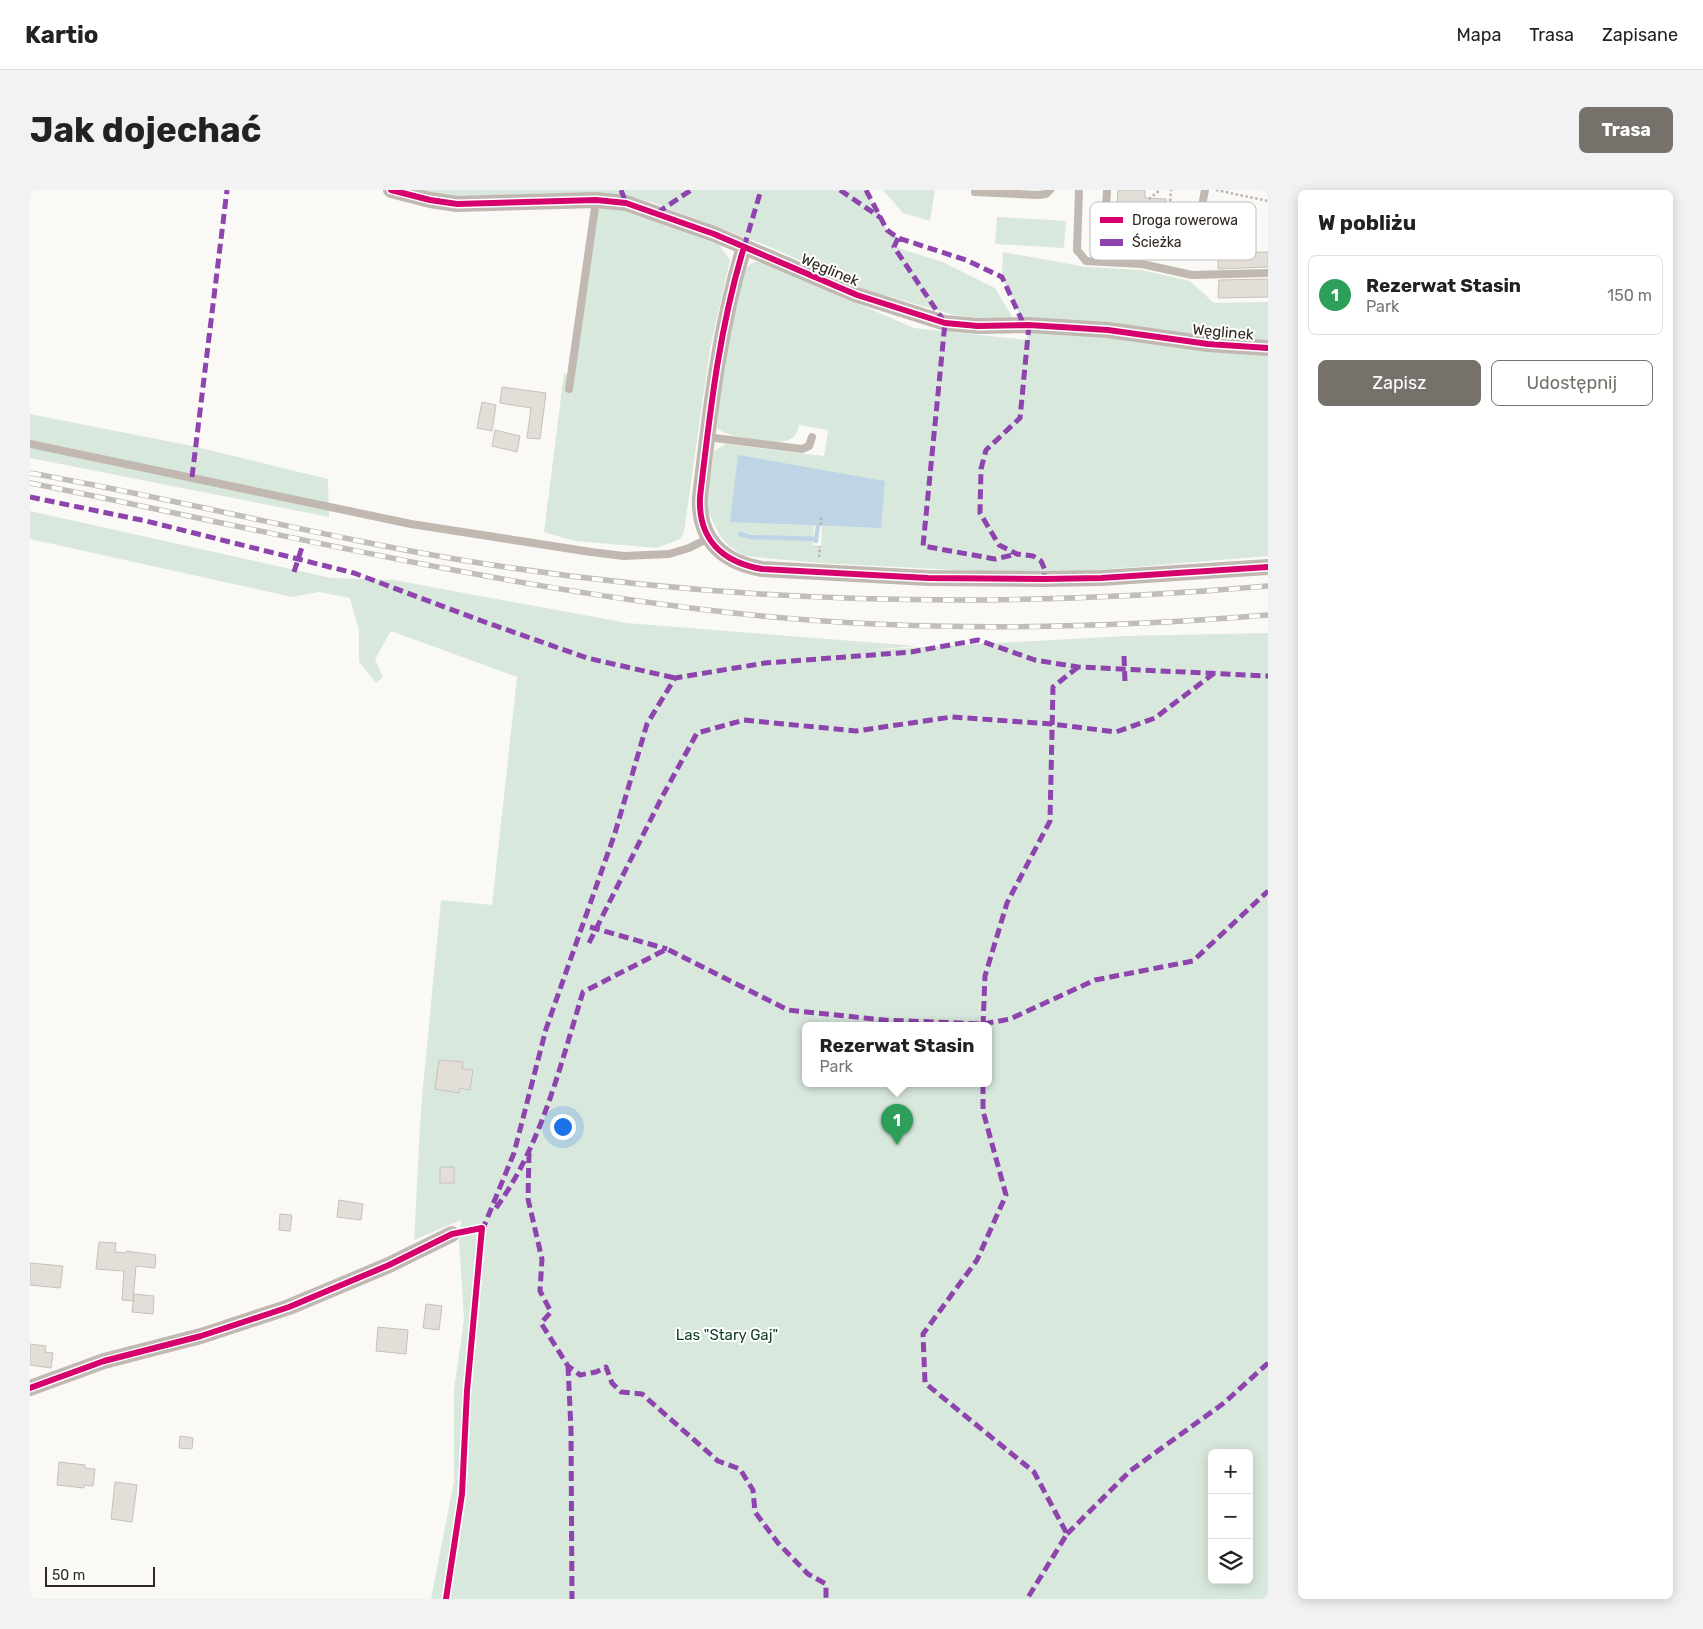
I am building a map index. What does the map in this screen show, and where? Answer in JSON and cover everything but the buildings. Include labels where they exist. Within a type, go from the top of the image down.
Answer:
[{"type":"street","name":"Węglinek","points":[[391,190],[430,200],[458,204],[614,200],[642,207],[744,247],[858,296],[945,323],[978,326],[1029,325],[1088,329],[1208,344],[1268,348]]},
{"type":"street","points":[[744,247],[725,316],[707,438],[700,508],[705,530],[722,554],[748,566],[778,571],[872,576],[1044,579],[1268,567]]},
{"type":"street","points":[[30,1388],[104,1361],[201,1336],[290,1307],[389,1265],[452,1234]]},
{"type":"lane","points":[[975,192],[1038,195],[1046,194],[1050,190]]},
{"type":"lane","points":[[1079,190],[1078,250],[1086,261],[1142,264],[1192,275],[1268,273]]},
{"type":"lane","points":[[569,388],[596,200]]},
{"type":"lane","points":[[707,438],[802,449],[809,446],[812,437]]},
{"type":"lane","points":[[30,444],[411,524],[591,552],[624,556],[669,554],[689,548],[709,538]]},
{"type":"path","points":[[1149,199],[1160,190]]},
{"type":"path","points":[[1216,190],[1268,201]]},
{"type":"path","points":[[821,517],[821,526]]},
{"type":"path","points":[[819,563],[820,546]]},
{"type":"green space","points":[[412,190],[866,190],[887,230],[898,238],[895,247],[943,262],[995,288],[1015,322],[954,315],[866,290],[763,244],[651,202],[623,195],[446,196]]},
{"type":"green space","points":[[883,190],[935,190],[930,221],[903,213]]},
{"type":"green space","points":[[596,205],[624,207],[719,245],[730,260],[710,349],[684,532],[680,539],[657,548],[575,541],[544,532],[564,373],[570,376]]},
{"type":"green space","points":[[997,217],[1066,221],[1064,248],[995,244]]},
{"type":"green space","points":[[1003,252],[1086,267],[1142,270],[1190,281],[1214,303],[1268,302],[1268,556],[1085,571],[994,572],[819,563],[744,556],[729,546],[720,536],[708,512],[708,495],[714,451],[726,444],[824,456],[828,430],[799,425],[797,433],[793,437],[779,442],[738,437],[717,428],[717,416],[738,286],[743,273],[751,264],[760,261],[914,328],[1027,340],[1029,325],[1024,325],[1002,277]],"holes":[[[814,525],[880,528],[822,526],[821,546],[813,545]]]},
{"type":"green space","points":[[30,414],[197,447],[328,479],[329,517],[30,458]]},
{"type":"green space","name":"Las \"Stary Gaj\"","points":[[30,511],[331,578],[394,580],[627,623],[916,646],[870,650],[1125,636],[1268,633],[1268,1599],[431,1599],[454,1481],[454,1390],[464,1319],[459,1240],[461,1220],[414,1240],[421,1108],[441,900],[492,905],[517,677],[391,631],[375,659],[383,677],[376,683],[359,662],[359,631],[350,598],[319,592],[292,597],[30,539]]},
{"type":"water","points":[[738,455],[885,481],[881,528],[730,522]]},
{"type":"waterway","points":[[816,541],[818,525]]},
{"type":"waterway","points":[[740,534],[750,537],[816,539]]},
{"type":"railway","points":[[30,473],[429,554],[583,578],[681,588],[778,595],[974,600],[1072,598],[1268,586]]},
{"type":"railway","points":[[30,483],[458,571],[630,600],[716,611],[854,623],[992,627],[1130,624],[1268,615]]},
{"type":"marked path","points":[[192,477],[227,190]]},
{"type":"marked path","points":[[621,190],[626,203]]},
{"type":"marked path","points":[[657,213],[691,190]]},
{"type":"marked path","points":[[744,247],[761,190]]},
{"type":"marked path","points":[[840,190],[881,218]]},
{"type":"marked path","points":[[866,190],[887,230],[898,238],[966,260],[1002,277],[1024,325]]},
{"type":"marked path","points":[[898,238],[894,247],[945,323],[923,546],[995,559],[1017,554]]},
{"type":"marked path","points":[[1029,325],[1020,418],[986,450],[981,469],[980,513],[999,545],[1017,554],[1033,556],[1041,561],[1045,570],[1044,579]]},
{"type":"marked path","points":[[30,497],[146,521],[354,573],[587,658],[675,678]]},
{"type":"marked path","points":[[294,572],[302,547]]},
{"type":"marked path","points":[[482,1231],[514,1153],[546,1029],[615,833],[647,724],[675,678],[765,663],[911,652],[978,640],[1035,660],[1078,667],[1268,676]]},
{"type":"marked path","points":[[1124,656],[1125,682]]},
{"type":"marked path","points":[[983,1022],[985,976],[1007,903],[1050,821],[1053,687],[1078,667]]},
{"type":"marked path","points":[[589,943],[662,797],[697,733],[744,720],[856,731],[952,717],[1052,724],[1116,732],[1155,718],[1213,674]]},
{"type":"marked path","points":[[992,1022],[1010,1019],[1095,980],[1193,961],[1268,891]]},
{"type":"marked path","points":[[590,927],[667,949]]},
{"type":"marked path","points":[[496,1208],[526,1158],[538,1131],[583,992],[667,949],[788,1010],[884,1020],[934,1022]]},
{"type":"marked path","points":[[983,1087],[983,1111],[1006,1195],[977,1260],[923,1334],[925,1383],[1034,1472],[1067,1534],[1027,1599]]},
{"type":"marked path","points":[[529,1153],[528,1199],[542,1259],[540,1291],[551,1312],[541,1323],[568,1366],[580,1375],[596,1372],[606,1367],[612,1383],[621,1392],[642,1394],[718,1461],[740,1469],[753,1490],[755,1512],[778,1543],[808,1574],[826,1584],[826,1599]]},
{"type":"marked path","points":[[1067,1534],[1130,1471],[1224,1403],[1268,1363]]},
{"type":"marked path","points":[[568,1366],[571,1430],[572,1599]]},
{"type":"cycle path","points":[[391,190],[430,200],[457,204],[596,200],[626,203],[714,234],[857,295],[945,323],[978,326],[1029,325],[1108,330],[1208,344],[1268,348]]},
{"type":"cycle path","points":[[744,247],[735,278],[722,340],[700,497],[700,512],[708,536],[715,546],[735,561],[762,569],[928,578],[1101,578],[1268,567]]},
{"type":"cycle path","points":[[30,1388],[104,1361],[201,1336],[289,1307],[389,1265],[452,1234],[482,1228],[467,1391],[462,1494],[446,1599]]},
{"type":"place","name":"Rezerwat Stasin","points":[[897,1145]]}]
